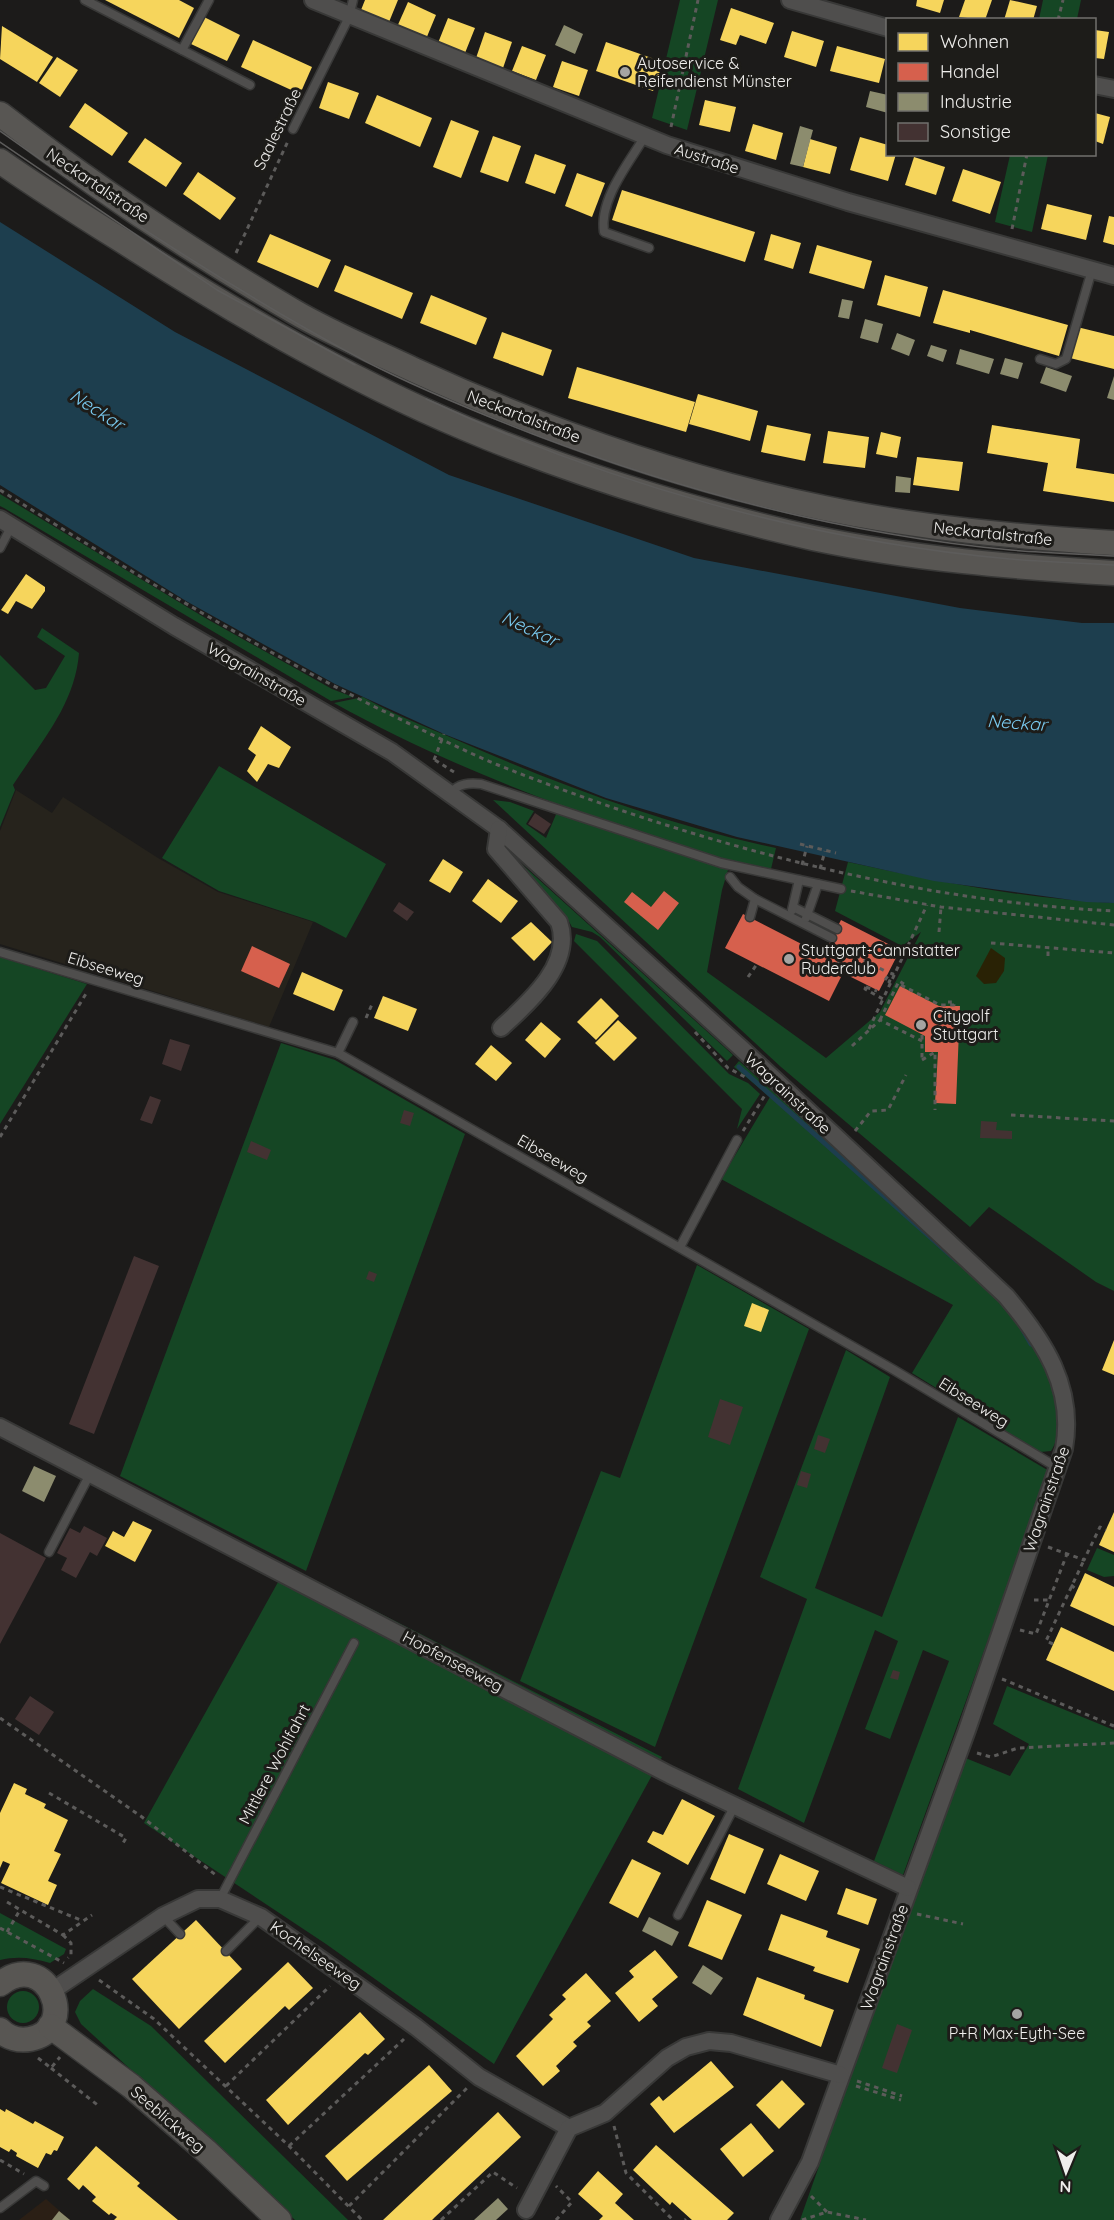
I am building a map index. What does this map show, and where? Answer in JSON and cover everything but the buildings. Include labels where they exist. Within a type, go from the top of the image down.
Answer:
[{"type":"main road","name":"Neckartalstraße","points":[[0,114],[79,175],[295,312],[501,410],[714,482],[823,508],[909,524],[1016,537],[1114,543]]},
{"type":"main road","name":"Neckartalstraße","points":[[0,161],[231,310],[409,403],[511,446],[621,486],[718,514],[816,538],[1004,566],[1114,573]]},
{"type":"main road","points":[[0,1984],[15,1976],[27,1975],[39,1979],[52,1991],[56,2006],[50,2026],[40,2035],[28,2040],[14,2039],[0,2030]]},
{"type":"main road","name":"Seeblickweg","points":[[50,2026],[131,2086],[206,2151],[279,2220]]},
{"type":"street","name":"Austraße","points":[[313,0],[349,17],[667,145],[848,202],[1114,276]]},
{"type":"street","points":[[790,0],[886,27]]},
{"type":"street","points":[[1096,85],[1114,89]]},
{"type":"street","name":"Wagrainstraße","points":[[6,523],[174,626],[392,752],[499,829],[742,1049],[1006,1296],[1028,1322],[1051,1361],[1067,1402],[1067,1433],[1058,1468],[960,1748],[840,2078],[799,2185],[779,2220]]},
{"type":"street","points":[[499,829],[496,849],[559,922],[563,933],[560,951],[544,987],[501,1028]]},
{"type":"street","name":"Hopfenseeweg","points":[[0,1427],[734,1807],[908,1888]]},
{"type":"street","points":[[52,1991],[163,1916],[198,1899],[224,1892]]},
{"type":"street","name":"Kochelseeweg","points":[[224,1892],[343,1974],[416,2027],[479,2077],[569,2128]]},
{"type":"street","points":[[526,2210],[569,2128],[610,2108],[667,2058],[686,2047],[709,2041],[731,2043],[840,2078]]},
{"type":"lane","points":[[85,0],[250,85]]},
{"type":"lane","points":[[182,50],[209,0]]},
{"type":"lane","name":"Saalestraße","points":[[293,129],[349,17],[353,0]]},
{"type":"lane","points":[[645,136],[612,193],[603,224],[604,232],[650,248]]},
{"type":"lane","points":[[1040,359],[1056,364],[1066,359],[1092,270]]},
{"type":"lane","points":[[0,548],[6,523]]},
{"type":"lane","points":[[451,793],[455,788],[468,783],[489,786],[592,823],[721,863],[841,889]]},
{"type":"lane","points":[[730,878],[755,899],[832,938]]},
{"type":"lane","points":[[789,915],[799,880]]},
{"type":"lane","points":[[804,924],[818,884]]},
{"type":"lane","points":[[750,917],[755,899]]},
{"type":"lane","points":[[793,907],[837,929]]},
{"type":"lane","name":"Eibseeweg","points":[[0,952],[338,1053],[680,1247],[1058,1468]]},
{"type":"lane","points":[[338,1053],[353,1022]]},
{"type":"lane","points":[[680,1247],[737,1140]]},
{"type":"lane","points":[[49,1552],[90,1474]]},
{"type":"lane","name":"Mittlere Wohlfahrt","points":[[224,1892],[354,1643]]},
{"type":"lane","points":[[678,1915],[734,1807]]},
{"type":"lane","points":[[163,1916],[180,1934]]},
{"type":"lane","points":[[225,1951],[261,1917]]},
{"type":"lane","points":[[0,2208],[40,2183]]},
{"type":"path","points":[[667,145],[699,0]]},
{"type":"path","points":[[1058,18],[1063,0]]},
{"type":"path","name":"Saalestraße","points":[[227,270],[293,129]]},
{"type":"path","points":[[1009,247],[1028,156]]},
{"type":"path","points":[[0,490],[226,628],[333,687],[496,764],[607,805],[820,868],[936,892],[1114,911]]},
{"type":"path","points":[[434,760],[444,734]]},
{"type":"path","points":[[800,844],[836,853]]},
{"type":"path","points":[[804,858],[807,846]]},
{"type":"path","points":[[822,861],[825,851]]},
{"type":"path","points":[[841,889],[942,908],[1114,926]]},
{"type":"path","points":[[868,1031],[927,905]]},
{"type":"path","points":[[939,932],[942,908]]},
{"type":"path","points":[[991,943],[1114,953]]},
{"type":"path","points":[[1048,947],[1048,956]]},
{"type":"path","points":[[838,963],[845,950],[885,971]]},
{"type":"path","points":[[748,977],[757,964]]},
{"type":"path","points":[[885,980],[890,973],[893,974],[889,982],[891,983]]},
{"type":"path","points":[[0,1137],[93,980]]},
{"type":"path","points":[[852,1046],[880,1020],[899,981],[903,986],[926,999],[948,1003]]},
{"type":"path","points":[[877,991],[866,987],[865,989],[883,999]]},
{"type":"path","points":[[880,1020],[922,1041]]},
{"type":"path","points":[[922,1035],[922,1060],[935,1052],[935,1110]]},
{"type":"path","points":[[843,1145],[871,1111],[888,1110],[906,1075]]},
{"type":"path","points":[[737,1140],[763,1099]]},
{"type":"path","points":[[1011,1114],[1114,1121]]},
{"type":"path","points":[[1053,1644],[1046,1641],[1071,1585],[1100,1527],[1106,1530]]},
{"type":"path","points":[[1052,1548],[1084,1560]]},
{"type":"path","points":[[1003,1625],[1036,1634],[1067,1554]]},
{"type":"path","points":[[1071,1585],[1077,1590]]},
{"type":"path","points":[[1034,1600],[1050,1600]]},
{"type":"path","points":[[986,1672],[1114,1726]]},
{"type":"path","points":[[0,1718],[141,1817],[224,1892]]},
{"type":"path","points":[[960,1748],[991,1757],[1018,1748],[1114,1743]]},
{"type":"path","points":[[48,1793],[126,1838],[122,1845]]},
{"type":"path","points":[[0,1887],[83,1921]]},
{"type":"path","points":[[0,1928],[62,1961],[70,1955],[71,1943],[63,1935],[8,1902]]},
{"type":"path","points":[[7,1932],[20,1910]]},
{"type":"path","points":[[901,1910],[947,1923],[963,1924]]},
{"type":"path","points":[[63,1935],[92,1915]]},
{"type":"path","points":[[87,1968],[101,1983],[154,2019],[289,2146],[362,2220]]},
{"type":"path","points":[[226,2086],[343,1974]]},
{"type":"path","points":[[289,2146],[416,2027]]},
{"type":"path","points":[[51,2068],[100,2107]]},
{"type":"path","points":[[349,2206],[479,2077]]},
{"type":"path","points":[[840,2078],[901,2098]]},
{"type":"path","points":[[610,2108],[626,2173],[673,2220]]},
{"type":"path","points":[[0,2160],[40,2183]]},
{"type":"path","points":[[441,2220],[493,2172],[516,2189],[522,2181]]},
{"type":"path","points":[[545,2175],[572,2202],[556,2220]]},
{"type":"path","points":[[799,2185],[827,2212]]},
{"type":"path","points":[[802,2220],[827,2212],[866,2220]]},
{"type":"shaded area","points":[[16,790],[52,813],[63,797],[158,858],[218,892],[313,922],[269,1027],[0,944],[0,831]]},
{"type":"shaded area","points":[[46,2199],[70,2220],[19,2220]]},
{"type":"green space","points":[[680,0],[718,0],[687,130],[652,118]]},
{"type":"green space","points":[[1043,0],[1081,0],[1077,18],[1039,18]]},
{"type":"green space","points":[[1010,156],[1048,156],[1032,232],[995,222]]},
{"type":"green space","points":[[0,494],[207,619],[332,689],[353,697],[331,701],[0,506]]},
{"type":"green space","points":[[42,628],[79,653],[76,672],[71,690],[55,723],[13,785],[15,790],[0,827],[0,655],[35,690],[46,688],[65,656],[37,637]]},
{"type":"green space","points":[[363,697],[387,710],[497,758],[575,789],[695,828],[776,848],[771,869],[731,860],[722,890],[707,972],[826,1058],[880,1012],[921,932],[902,946],[835,911],[848,862],[1014,893],[1114,903],[1114,1291],[1096,1282],[989,1207],[970,1227],[781,1067],[493,800],[510,802],[534,811],[526,824],[546,838],[560,805],[445,758],[334,703]]},
{"type":"green space","points":[[219,766],[386,864],[346,938],[315,922],[219,891],[162,858]]},
{"type":"green space","points":[[506,850],[733,1055],[727,1061],[600,937],[592,932],[572,927],[566,916],[506,854]]},
{"type":"green space","points":[[576,934],[597,941],[729,1074],[748,1083],[760,1094],[737,1129],[742,1109],[574,941]]},
{"type":"green space","points":[[0,957],[87,984],[0,1124]]},
{"type":"green space","points":[[281,1043],[335,1060],[465,1134],[306,1571],[120,1476]]},
{"type":"green space","points":[[739,1061],[996,1293],[1021,1320],[1039,1351],[1052,1386],[1058,1423],[1051,1451],[1040,1452],[912,1373],[953,1305],[721,1179],[770,1097],[734,1067]]},
{"type":"green space","points":[[697,1265],[809,1329],[655,1747],[520,1681],[601,1471],[620,1478]]},
{"type":"green space","points":[[846,1350],[890,1377],[815,1588],[882,1617],[958,1417],[1049,1471],[903,1875],[874,1861],[949,1661],[923,1650],[890,1739],[865,1729],[898,1641],[875,1630],[804,1823],[738,1789],[807,1599],[760,1577]]},
{"type":"green space","points":[[1097,1548],[1114,1555],[1114,1576],[1104,1577],[1087,1570]]},
{"type":"green space","points":[[287,1566],[662,1757],[494,2064],[326,1944],[144,1823]]},
{"type":"green space","points":[[1007,1686],[1114,1730],[1114,2220],[800,2220],[963,1757],[1010,1776],[1029,1744],[993,1724]]},
{"type":"green space","points":[[0,1913],[66,1949],[64,1954],[50,1963],[25,1958],[0,1960]]},
{"type":"green space","points":[[93,1989],[151,2026],[348,2220],[295,2220],[81,2024],[75,2012],[80,2001]]},
{"type":"green space","points":[[23,1991],[34,1996],[39,2007],[34,2018],[23,2023],[12,2018],[7,2007],[12,1996]]},
{"type":"sand","points":[[991,948],[1005,958],[1004,971],[996,983],[984,984],[976,976]]},
{"type":"water","name":"Neckar","points":[[0,222],[175,332],[449,475],[694,558],[960,608],[1082,623],[1114,623],[1114,903],[1086,902],[934,881],[737,837],[606,798],[444,734],[335,684],[186,601],[0,485]]},
{"type":"waterway","points":[[739,1067],[957,1261]]},
{"type":"waterway","points":[[1023,1330],[1031,1344]]},
{"type":"tram line","points":[[0,131],[179,252],[318,335],[406,381],[533,434],[590,455],[708,492],[828,522],[950,543],[1024,551],[1114,556]]},
{"type":"tram line","points":[[0,142],[217,290],[355,365]]},
{"type":"tram line","points":[[426,399],[495,430],[638,482],[785,523],[935,550],[1010,559],[1114,565]]},
{"type":"place","name":"Autoservice & Reifendienst Münster","points":[[625,72]]},
{"type":"place","name":"Stuttgart-Cannstatter Ruderclub","points":[[789,959]]},
{"type":"place","name":"Citygolf Stuttgart","points":[[921,1025]]},
{"type":"place","name":"P+R Max-Eyth-See","points":[[1017,2014]]}]
